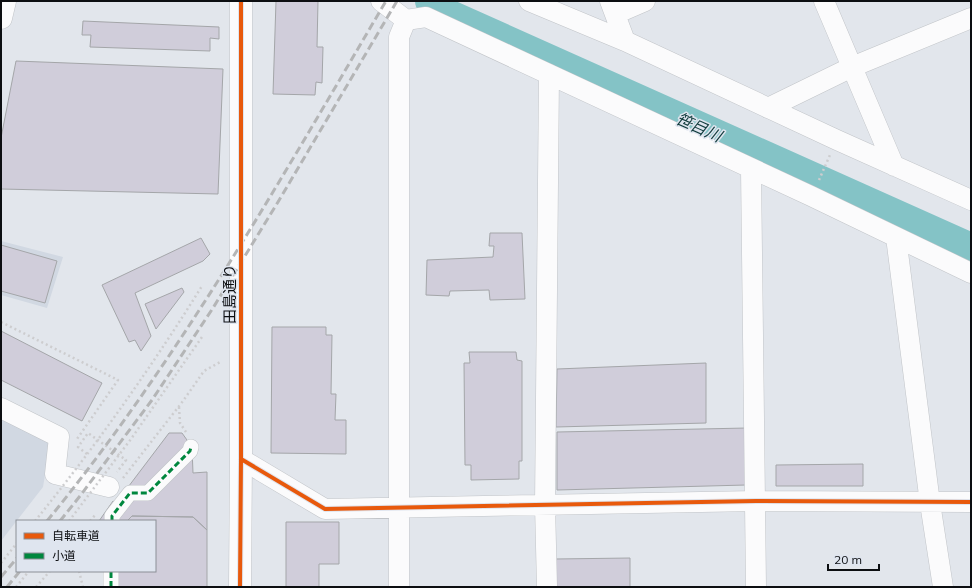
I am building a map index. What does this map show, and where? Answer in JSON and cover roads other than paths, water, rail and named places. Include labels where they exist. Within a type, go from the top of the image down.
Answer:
[{"type":"main road","points":[[1,18],[5,1]]},
{"type":"main road","name":"田島通り","points":[[240,587],[241,1]]},
{"type":"street","points":[[381,1],[406,20],[426,17],[971,273]]},
{"type":"street","points":[[529,1],[625,41],[894,166],[971,200]]},
{"type":"street","points":[[625,41],[612,7],[645,1]]},
{"type":"street","points":[[824,1],[894,166]]},
{"type":"street","points":[[768,108],[852,67],[971,18]]},
{"type":"street","points":[[399,587],[399,37],[406,20]]},
{"type":"street","points":[[547,587],[545,505],[549,74]]},
{"type":"street","points":[[751,169],[756,587]]},
{"type":"street","points":[[896,237],[930,503],[943,587]]},
{"type":"street","points":[[1,408],[59,437],[55,474],[115,501],[130,493],[148,493],[190,451],[191,447]]},
{"type":"street","points":[[241,459],[325,509],[756,502],[971,502]]},
{"type":"street","points":[[111,572],[111,587]]},
{"type":"waterway","name":"笹目川","points":[[430,1],[439,10],[971,248]]},
{"type":"railway","points":[[48,520],[95,460],[184,333],[267,202],[386,1]]},
{"type":"railway","points":[[61,520],[152,400],[213,308],[278,202],[397,1]]},
{"type":"railway","points":[[1,577],[16,559]]},
{"type":"railway","points":[[7,587],[19,572]]}]
